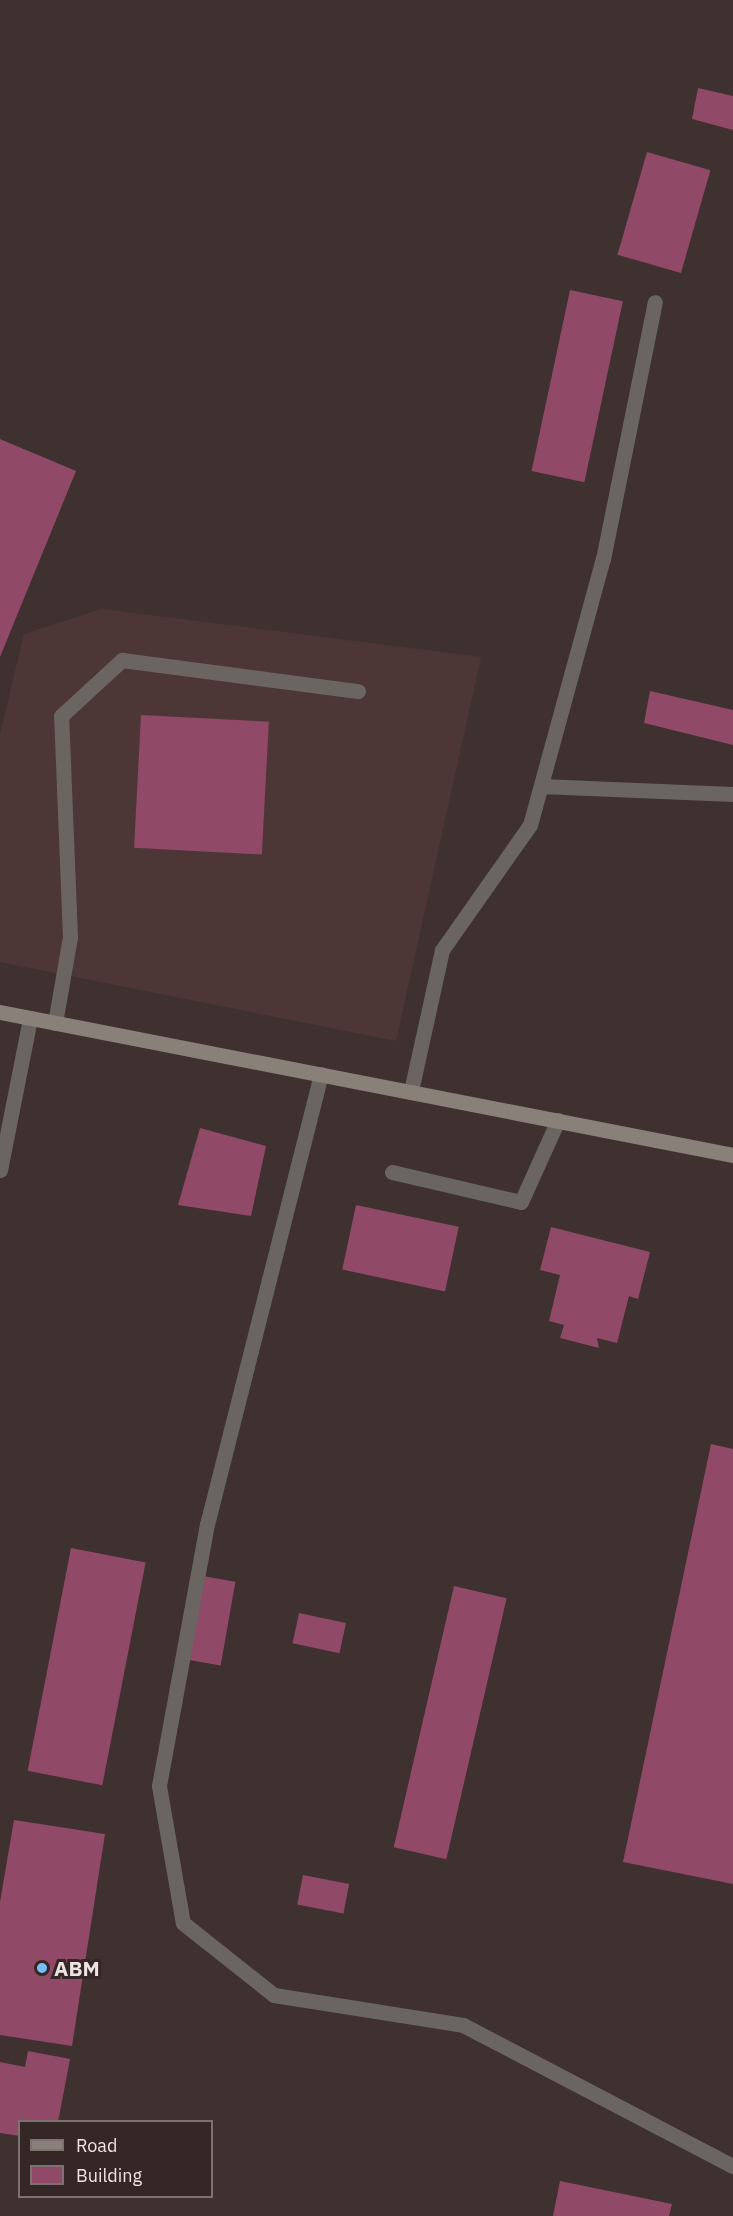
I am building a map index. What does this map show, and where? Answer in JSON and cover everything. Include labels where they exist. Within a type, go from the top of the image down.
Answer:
[{"type":"street","points":[[0,1012],[733,1155]]},
{"type":"lane","points":[[411,1091],[442,950],[530,825],[603,558],[655,302]]},
{"type":"lane","points":[[55,1023],[70,937],[61,716],[122,660],[358,691]]},
{"type":"lane","points":[[541,786],[733,794]]},
{"type":"lane","points":[[0,1170],[30,1018]]},
{"type":"lane","points":[[321,1074],[207,1524],[159,1786],[183,1923],[274,1995],[463,2025],[733,2166]]},
{"type":"lane","points":[[392,1172],[521,1202],[558,1120]]},
{"type":"shaded area","points":[[101,609],[481,657],[396,1041],[0,962],[0,734],[24,634]]},
{"type":"building","points":[[698,88],[733,96],[733,130],[692,119]]},
{"type":"building","points":[[647,152],[710,170],[681,273],[618,255]]},
{"type":"building","points":[[570,290],[623,301],[584,482],[532,471]]},
{"type":"building","points":[[0,439],[76,471],[0,657]]},
{"type":"building","points":[[650,691],[733,710],[733,745],[644,723]]},
{"type":"building","points":[[141,715],[269,722],[262,855],[134,848]]},
{"type":"building","points":[[200,1128],[266,1146],[251,1216],[178,1205]]},
{"type":"building","points":[[356,1205],[459,1227],[445,1291],[342,1270]]},
{"type":"building","points":[[551,1227],[650,1252],[638,1299],[629,1296],[617,1343],[597,1338],[599,1348],[560,1338],[564,1325],[549,1321],[560,1275],[540,1270]]},
{"type":"building","points":[[711,1444],[733,1449],[733,1884],[623,1862]]},
{"type":"building","points":[[71,1548],[146,1563],[102,1785],[28,1771]]},
{"type":"building","points":[[197,1575],[235,1582],[221,1665],[182,1659]]},
{"type":"building","points":[[454,1586],[507,1598],[446,1859],[394,1847]]},
{"type":"building","points":[[299,1613],[346,1623],[340,1653],[293,1643]]},
{"type":"building","name":"АВМ","points":[[14,1820],[105,1834],[72,2046],[0,2035],[0,1902]]},
{"type":"building","points":[[303,1875],[349,1884],[343,1913],[297,1904]]},
{"type":"building","points":[[28,2051],[70,2059],[58,2120],[18,2120],[18,2136],[0,2133],[0,2062],[25,2067]]},
{"type":"building","points":[[560,2181],[672,2204],[669,2216],[553,2216]]},
{"type":"place","name":"АВМ","points":[[42,1968]]}]
